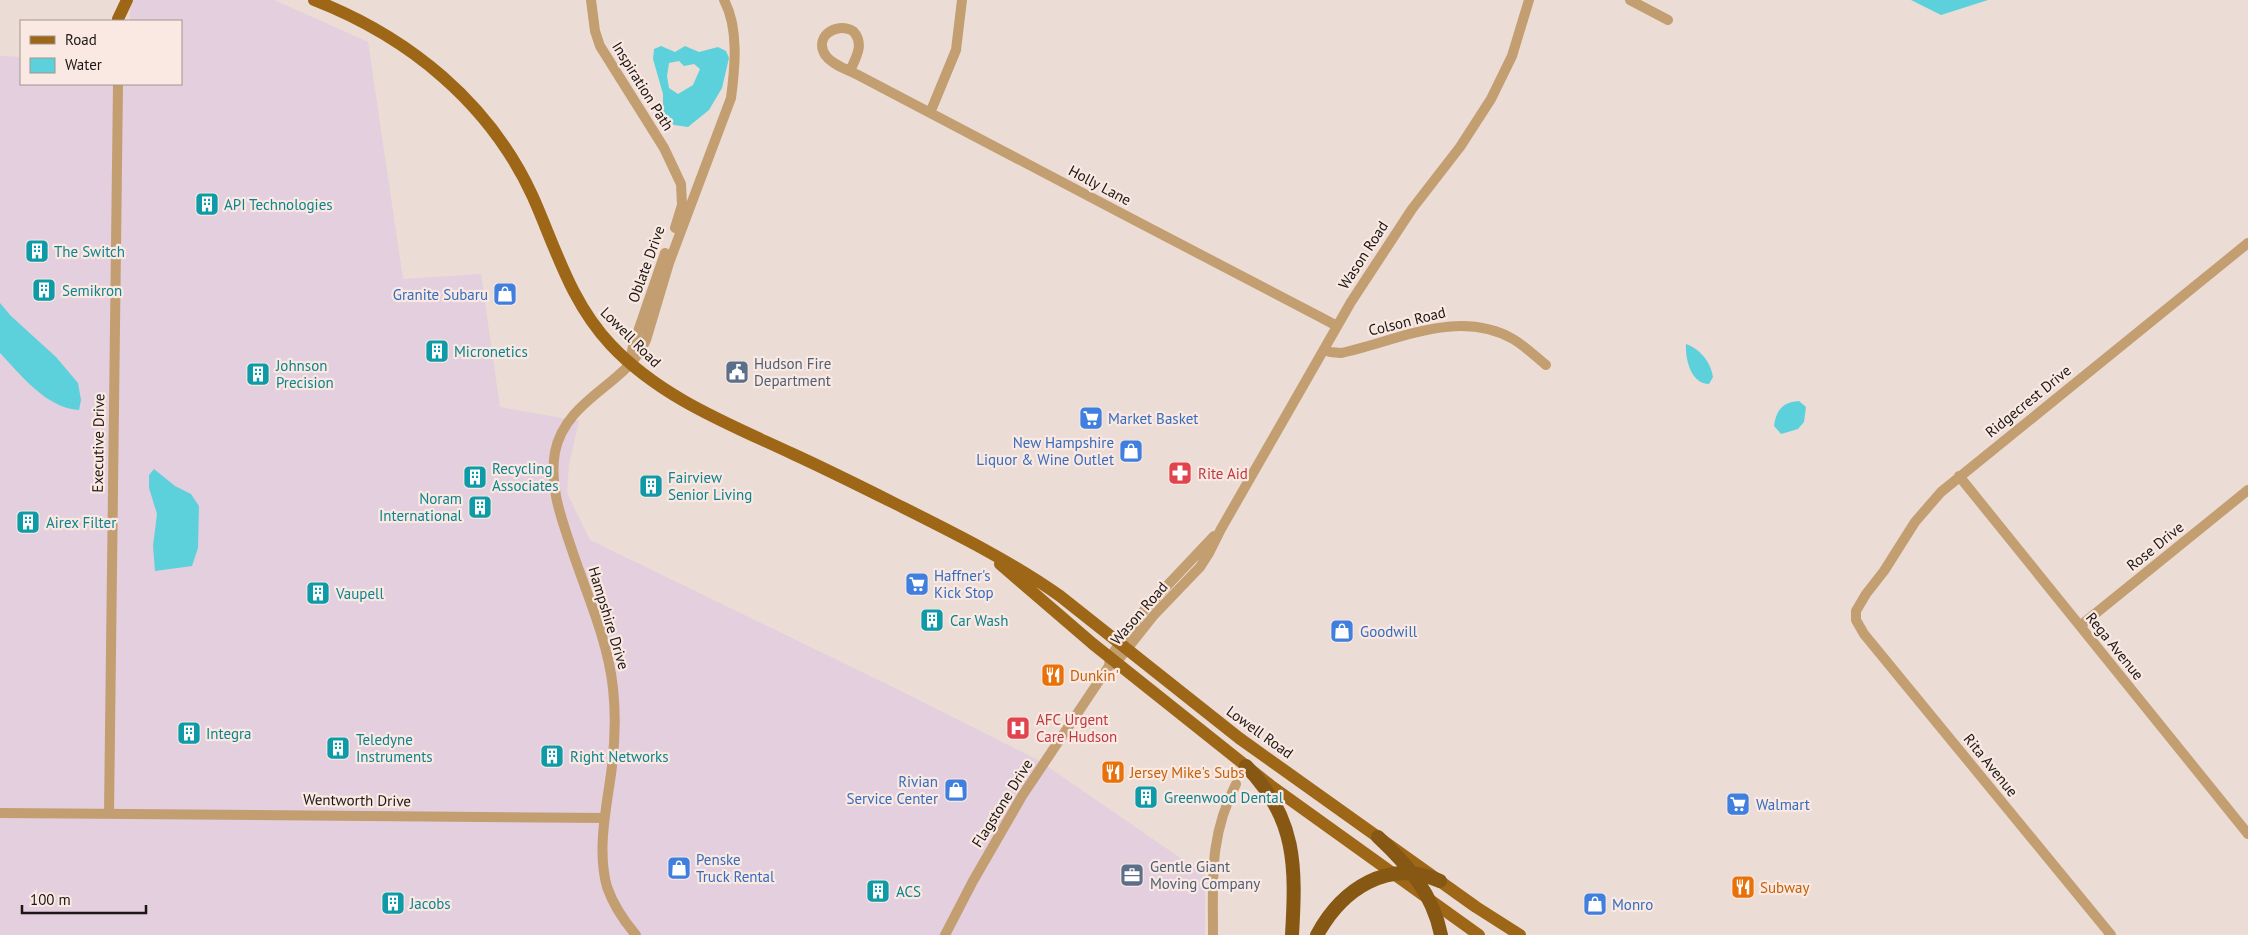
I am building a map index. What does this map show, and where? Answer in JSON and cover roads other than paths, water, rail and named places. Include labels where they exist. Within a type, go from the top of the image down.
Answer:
[{"type":"highway","points":[[1246,766],[1272,799],[1286,828],[1291,846],[1295,881],[1292,935]]},
{"type":"highway","points":[[1378,837],[1412,872],[1431,902],[1441,935]]},
{"type":"highway","points":[[1317,935],[1330,914],[1346,897],[1365,885],[1392,874],[1412,872],[1440,881]]},
{"type":"main road","points":[[118,20],[127,0]]},
{"type":"main road","name":"Lowell Road","points":[[314,0],[363,22],[396,42],[435,69],[479,112],[505,145],[521,174],[568,281],[589,320],[630,364],[664,390],[695,407],[939,525],[986,550],[1045,586],[1217,721],[1440,881],[1520,935]]},
{"type":"main road","name":"Lowell Road","points":[[986,550],[1111,662],[1246,766],[1392,874],[1479,935]]},
{"type":"street","points":[[118,0],[118,20]]},
{"type":"street","name":"Inspiration Path","points":[[591,0],[595,31],[600,46],[664,148],[681,184]]},
{"type":"street","name":"Oblate Drive","points":[[630,364],[641,351],[646,340],[669,263],[731,98],[735,70],[729,9],[724,0]]},
{"type":"street","points":[[930,113],[956,50],[962,0]]},
{"type":"street","name":"Wason Road","points":[[1111,662],[1123,646],[1200,567],[1209,553],[1220,529],[1337,326],[1401,224],[1477,124],[1512,56],[1530,0]]},
{"type":"street","points":[[1630,0],[1668,20]]},
{"type":"street","name":"Holly Lane","points":[[850,71],[1337,326]]},
{"type":"street","name":"Executive Drive","points":[[109,813],[118,85]]},
{"type":"street","points":[[681,184],[697,191]]},
{"type":"street","name":"Oblate Drive","points":[[630,364],[633,346],[679,217],[683,196],[681,184]]},
{"type":"street","name":"Ridgecrest Drive","points":[[1856,610],[1884,571],[1915,522],[1941,492],[2248,243]]},
{"type":"street","name":"Colson Road","points":[[1324,349],[1334,353],[1341,353],[1440,327],[1467,325],[1496,332],[1514,339],[1546,366]]},
{"type":"street","name":"Hampshire Drive","points":[[630,364],[572,416],[558,443],[554,464],[555,498],[599,628],[613,684],[615,723],[604,818],[604,866],[607,885],[614,903],[636,935]]},
{"type":"street","name":"Rega Avenue","points":[[1959,476],[2248,834]]},
{"type":"street","name":"Rose Drive","points":[[2080,626],[2248,490]]},
{"type":"street","name":"Rita Avenue","points":[[1856,610],[1856,620],[1864,634],[2111,935]]},
{"type":"street","name":"Flagstone Drive","points":[[945,935],[1017,805],[1111,662]]},
{"type":"street","points":[[1213,935],[1216,839],[1225,806],[1236,784]]},
{"type":"street","points":[[0,813],[109,813]]},
{"type":"street","name":"Wentworth Drive","points":[[109,813],[604,818]]},
{"type":"water","points":[[1911,0],[1988,0],[1941,15]]},
{"type":"water","points":[[661,46],[675,52],[685,46],[699,52],[718,47],[726,51],[729,58],[722,88],[709,110],[688,127],[674,125],[663,114],[663,94],[653,59],[654,49]],"holes":[[[679,61],[684,66],[694,64],[700,69],[693,85],[678,94],[669,88],[667,76],[669,63]]]},
{"type":"water","points":[[0,303],[11,316],[56,357],[78,383],[81,400],[79,410],[67,408],[45,397],[0,353]]},
{"type":"water","points":[[1686,344],[1696,349],[1710,366],[1713,377],[1709,384],[1698,380],[1690,370]]},
{"type":"water","points":[[1799,401],[1806,407],[1804,422],[1798,429],[1781,434],[1774,426],[1776,415],[1785,405]]},
{"type":"water","points":[[154,469],[175,486],[191,494],[199,506],[198,548],[192,566],[155,571],[153,546],[157,514],[149,488],[149,475]]},
{"type":"place","name":"API Technologies","points":[[207,204]]},
{"type":"place","name":"The Switch","points":[[37,251]]},
{"type":"place","name":"Semikron","points":[[44,290]]},
{"type":"place","name":"Granite Subaru","points":[[505,294]]},
{"type":"place","name":"Micronetics","points":[[437,351]]},
{"type":"place","name":"Hudson Fire Department","points":[[737,372]]},
{"type":"place","name":"Johnson Precision","points":[[258,374]]},
{"type":"place","name":"Market Basket","points":[[1091,418]]},
{"type":"place","name":"New Hampshire Liquor & Wine Outlet","points":[[1131,451]]},
{"type":"place","name":"Rite Aid","points":[[1180,473]]},
{"type":"place","name":"Recycling Associates","points":[[475,477]]},
{"type":"place","name":"Fairview Senior Living","points":[[651,486]]},
{"type":"place","name":"Noram International","points":[[480,507]]},
{"type":"place","name":"Airex Filter","points":[[28,522]]},
{"type":"place","name":"Haffner's Kick Stop","points":[[917,584]]},
{"type":"place","name":"Vaupell","points":[[318,593]]},
{"type":"place","name":"Car Wash","points":[[932,620]]},
{"type":"place","name":"Goodwill","points":[[1342,631]]},
{"type":"place","name":"Dunkin'","points":[[1053,675]]},
{"type":"place","name":"AFC Urgent Care Hudson","points":[[1018,728]]},
{"type":"place","name":"Integra","points":[[189,733]]},
{"type":"place","name":"Teledyne Instruments","points":[[338,748]]},
{"type":"place","name":"Right Networks","points":[[552,756]]},
{"type":"place","name":"Jersey Mike's Subs","points":[[1113,772]]},
{"type":"place","name":"Rivian Service Center","points":[[956,790]]},
{"type":"place","name":"Greenwood Dental","points":[[1146,797]]},
{"type":"place","name":"Walmart","points":[[1738,804]]},
{"type":"place","name":"Penske Truck Rental","points":[[679,868]]},
{"type":"place","name":"Gentle Giant Moving Company","points":[[1132,875]]},
{"type":"place","name":"Subway","points":[[1743,887]]},
{"type":"place","name":"ACS","points":[[878,891]]},
{"type":"place","name":"Jacobs","points":[[393,903]]},
{"type":"place","name":"Monro","points":[[1595,904]]}]
